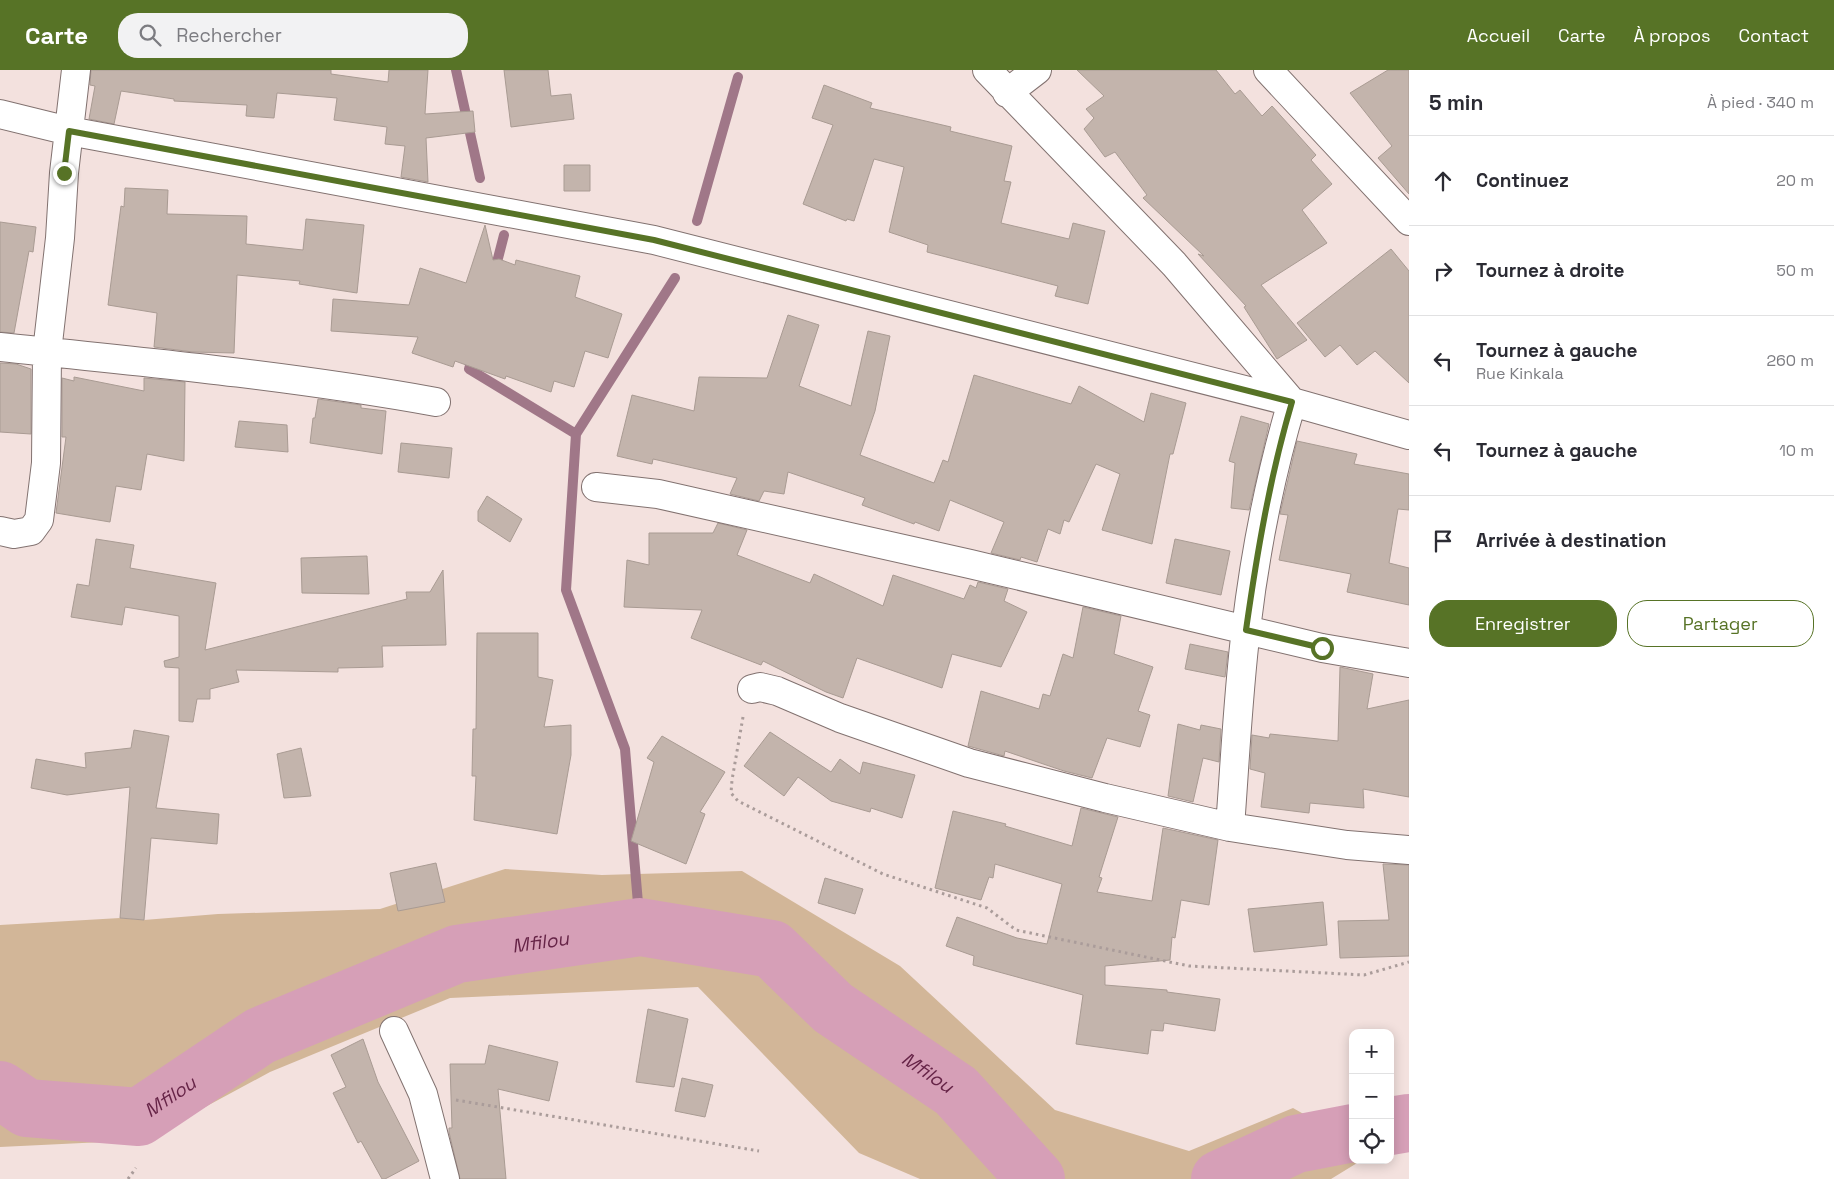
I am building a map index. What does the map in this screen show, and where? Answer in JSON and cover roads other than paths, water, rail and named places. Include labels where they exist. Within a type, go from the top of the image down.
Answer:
[{"type":"street","points":[[0,531],[14,534],[31,531],[39,520],[46,463],[47,352],[76,70]]},
{"type":"street","points":[[987,70],[1007,93],[1174,264],[1292,402]]},
{"type":"street","points":[[1007,93],[1037,70]]},
{"type":"street","points":[[1268,70],[1409,221]]},
{"type":"street","points":[[0,114],[69,131],[654,240],[1292,402],[1409,435]]},
{"type":"street","points":[[0,347],[362,389],[436,402]]},
{"type":"street","points":[[1230,827],[1246,630],[1256,562],[1279,447],[1292,402]]},
{"type":"street","points":[[596,487],[658,494],[970,564],[1322,648],[1409,664]]},
{"type":"street","points":[[752,689],[760,687],[777,691],[840,718],[969,762],[1105,798],[1230,827],[1347,845],[1409,850]]},
{"type":"street","points":[[394,1030],[423,1094],[445,1179]]},
{"type":"waterway","points":[[456,70],[480,178]]},
{"type":"waterway","points":[[697,221],[738,77]]},
{"type":"waterway","points":[[495,270],[504,235]]},
{"type":"waterway","points":[[576,434],[675,278]]},
{"type":"waterway","points":[[473,355],[469,369],[576,434],[566,590],[625,749],[640,927]]},
{"type":"waterway","name":"Mfilou","points":[[0,1090],[27,1108],[139,1117],[260,1036],[457,954],[640,927],[772,949],[833,1008],[956,1091],[1036,1179]]},
{"type":"waterway","name":"Mfilou","points":[[1394,1125],[1409,1123]]},
{"type":"waterway","name":"Mfilou","points":[[1220,1179],[1296,1144],[1349,1134]]}]
